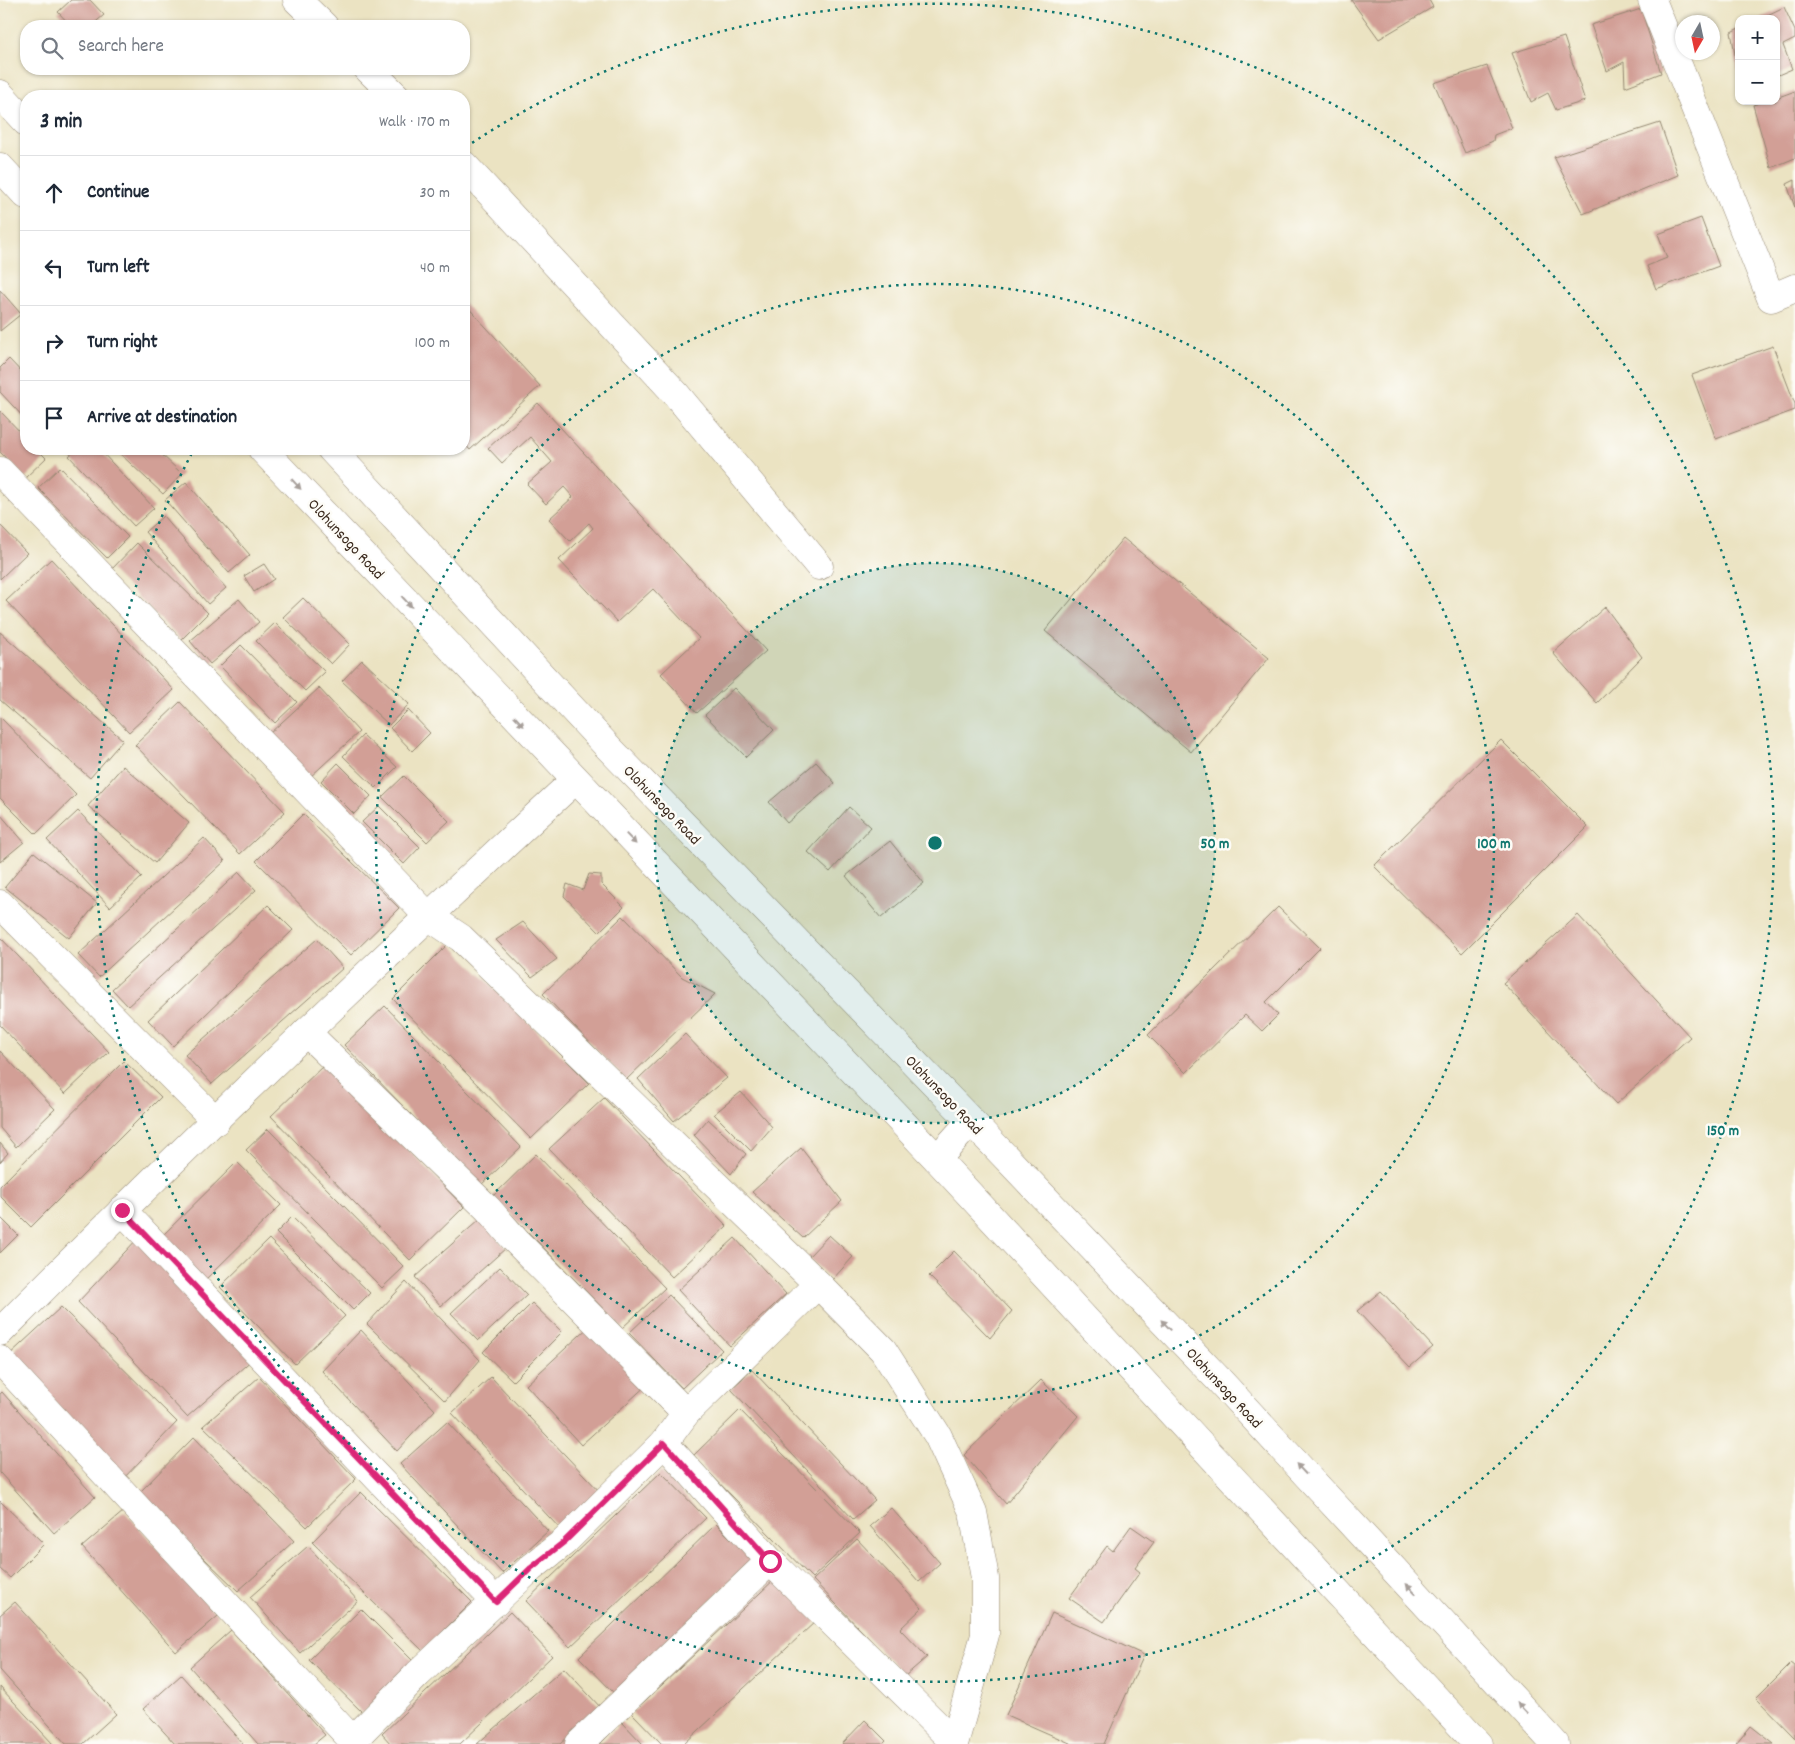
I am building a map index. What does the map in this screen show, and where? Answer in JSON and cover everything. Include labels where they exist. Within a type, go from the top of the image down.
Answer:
[{"type":"main road","points":[[297,0],[318,20]]},
{"type":"main road","points":[[1652,0],[1771,298],[1795,288]]},
{"type":"main road","points":[[374,75],[390,90]]},
{"type":"main road","points":[[0,94],[20,116]]},
{"type":"main road","points":[[0,167],[20,189]]},
{"type":"main road","points":[[470,172],[674,393],[819,566]]},
{"type":"main road","name":"Olohunsogo Road","points":[[268,455],[937,1159],[1478,1744]]},
{"type":"main road","name":"Olohunsogo Road","points":[[337,455],[608,747],[971,1121],[1218,1380],[1555,1744]]},
{"type":"main road","points":[[0,471],[428,916],[461,938],[818,1284],[883,1350],[938,1436],[973,1512],[985,1578],[985,1635],[954,1743],[770,1561],[664,1443]]},
{"type":"main road","points":[[0,1332],[122,1210],[306,1032],[575,780]]},
{"type":"main road","points":[[0,904],[216,1121]]},
{"type":"main road","points":[[306,1032],[488,1209],[515,1240],[686,1412]]},
{"type":"main road","points":[[937,1159],[971,1121]]},
{"type":"main road","points":[[122,1210],[496,1602]]},
{"type":"main road","points":[[0,1360],[354,1742],[418,1674],[531,1568],[564,1542],[664,1443],[686,1412],[818,1284]]},
{"type":"main road","points":[[579,1744],[770,1561]]},
{"type":"building","points":[[71,0],[90,0],[104,15],[98,20],[65,20],[58,12]]},
{"type":"building","points":[[1351,0],[1429,0],[1433,7],[1379,39]]},
{"type":"building","points":[[1784,7],[1795,31],[1795,39],[1783,45],[1792,69],[1780,74],[1780,15],[1767,15]]},
{"type":"building","points":[[1641,9],[1661,73],[1625,87],[1624,62],[1607,71],[1591,25]]},
{"type":"building","points":[[1735,30],[1735,54],[1731,32]]},
{"type":"building","points":[[1564,37],[1585,101],[1556,110],[1548,93],[1531,102],[1512,53]]},
{"type":"building","points":[[1487,66],[1512,128],[1494,135],[1493,141],[1465,153],[1434,83]]},
{"type":"building","points":[[1795,91],[1795,158],[1771,168],[1753,105],[1780,105],[1780,97]]},
{"type":"building","points":[[1660,123],[1678,175],[1583,214],[1554,157]]},
{"type":"building","points":[[1795,180],[1795,208],[1787,184]]},
{"type":"building","points":[[1701,218],[1719,266],[1656,289],[1647,266],[1667,258],[1658,234]]},
{"type":"building","points":[[0,290],[20,315],[0,331]]},
{"type":"building","points":[[470,310],[540,386],[470,450]]},
{"type":"building","points":[[1773,346],[1795,404],[1795,410],[1716,439],[1692,375]]},
{"type":"building","points":[[9,359],[20,371],[20,414],[0,392],[0,368]]},
{"type":"building","points":[[538,403],[766,651],[697,713],[661,674],[699,638],[653,589],[617,622],[559,560],[593,528],[589,523],[570,541],[549,519],[573,497],[564,487],[546,504],[527,484],[552,462],[530,437],[502,463],[488,448]]},
{"type":"building","points":[[0,411],[20,432],[20,455],[43,455],[46,458],[25,478],[0,452]]},
{"type":"building","points":[[105,455],[154,508],[134,526],[69,456]]},
{"type":"building","points":[[121,455],[162,455],[182,474],[163,494]]},
{"type":"building","points":[[60,467],[128,537],[107,558],[38,488]]},
{"type":"building","points":[[186,482],[250,555],[229,573],[165,500]]},
{"type":"building","points":[[163,516],[226,588],[208,604],[145,532]]},
{"type":"building","points":[[0,525],[27,553],[0,579]]},
{"type":"building","points":[[1123,538],[1269,658],[1191,752],[1045,631]]},
{"type":"building","points":[[137,543],[208,613],[181,640],[111,570]]},
{"type":"building","points":[[51,559],[174,690],[129,732],[6,601]]},
{"type":"building","points":[[264,564],[274,579],[254,592],[244,576]]},
{"type":"building","points":[[303,598],[350,644],[331,664],[283,617]]},
{"type":"building","points":[[239,599],[259,622],[210,664],[190,641]]},
{"type":"building","points":[[1605,607],[1642,657],[1597,703],[1553,653]]},
{"type":"building","points":[[275,623],[325,672],[305,691],[256,641]]},
{"type":"building","points":[[0,632],[123,740],[90,778],[0,700]]},
{"type":"building","points":[[241,645],[297,702],[275,723],[220,666]]},
{"type":"building","points":[[362,660],[409,704],[389,725],[342,681]]},
{"type":"building","points":[[319,688],[359,732],[309,778],[269,734]]},
{"type":"building","points":[[734,688],[774,730],[746,757],[705,715]]},
{"type":"building","points":[[180,702],[285,812],[240,854],[135,745]]},
{"type":"building","points":[[408,710],[430,733],[412,751],[390,728]]},
{"type":"building","points":[[0,717],[76,795],[36,834],[0,798]]},
{"type":"building","points":[[363,735],[397,767],[376,788],[343,756]]},
{"type":"building","points":[[1501,740],[1588,827],[1462,953],[1374,866]]},
{"type":"building","points":[[816,762],[835,783],[787,823],[769,802]]},
{"type":"building","points":[[338,763],[371,796],[354,814],[321,781]]},
{"type":"building","points":[[123,766],[189,823],[155,863],[88,806]]},
{"type":"building","points":[[404,776],[449,821],[427,842],[382,797]]},
{"type":"building","points":[[379,806],[420,847],[404,864],[362,822]]},
{"type":"building","points":[[849,807],[871,827],[830,872],[808,852]]},
{"type":"building","points":[[78,811],[142,877],[110,907],[47,840]]},
{"type":"building","points":[[0,814],[24,842],[0,862]]},
{"type":"building","points":[[303,814],[399,908],[351,955],[256,861]]},
{"type":"building","points":[[204,838],[225,861],[99,977],[78,955]]},
{"type":"building","points":[[890,841],[924,883],[881,918],[846,876]]},
{"type":"building","points":[[34,852],[97,903],[69,938],[5,887]]},
{"type":"building","points":[[239,872],[256,890],[128,1006],[112,989]]},
{"type":"building","points":[[589,874],[601,875],[601,884],[624,907],[599,932],[564,896],[567,884],[583,890]]},
{"type":"building","points":[[268,905],[293,930],[173,1046],[148,1020]]},
{"type":"building","points":[[1278,907],[1320,948],[1266,1002],[1278,1015],[1262,1031],[1245,1015],[1186,1073],[1148,1035]]},
{"type":"building","points":[[1578,915],[1690,1037],[1616,1104],[1503,983]]},
{"type":"building","points":[[623,916],[682,977],[715,994],[626,1080],[543,994]]},
{"type":"building","points":[[523,922],[557,959],[532,977],[496,940]]},
{"type":"building","points":[[0,937],[109,1052],[65,1094],[0,1025]]},
{"type":"building","points":[[317,939],[343,968],[212,1084],[185,1055]]},
{"type":"building","points":[[449,943],[589,1083],[531,1139],[393,999]]},
{"type":"building","points":[[385,1006],[521,1147],[480,1186],[344,1045]]},
{"type":"building","points":[[685,1034],[727,1078],[674,1121],[638,1079]]},
{"type":"building","points":[[0,1051],[55,1109],[16,1147],[0,1128]]},
{"type":"building","points":[[124,1061],[161,1097],[31,1227],[0,1196],[0,1186]]},
{"type":"building","points":[[325,1064],[464,1207],[410,1260],[271,1116]]},
{"type":"building","points":[[741,1092],[772,1127],[751,1151],[714,1114]]},
{"type":"building","points":[[604,1098],[727,1226],[672,1277],[549,1149]]},
{"type":"building","points":[[708,1119],[746,1154],[731,1174],[694,1135]]},
{"type":"building","points":[[268,1129],[404,1267],[382,1288],[246,1150]]},
{"type":"building","points":[[0,1143],[8,1153],[0,1162]]},
{"type":"building","points":[[801,1148],[842,1201],[803,1238],[752,1192]]},
{"type":"building","points":[[536,1154],[665,1288],[622,1328],[493,1196]]},
{"type":"building","points":[[237,1162],[281,1205],[200,1285],[157,1241]]},
{"type":"building","points":[[0,1217],[18,1235],[0,1253]]},
{"type":"building","points":[[292,1217],[370,1293],[353,1310],[276,1233]]},
{"type":"building","points":[[480,1219],[506,1248],[441,1306],[415,1277]]},
{"type":"building","points":[[829,1235],[853,1257],[832,1280],[808,1257]]},
{"type":"building","points":[[140,1236],[254,1358],[187,1417],[78,1302]]},
{"type":"building","points":[[735,1238],[786,1294],[730,1346],[678,1290]]},
{"type":"building","points":[[269,1239],[345,1316],[295,1364],[220,1287]]},
{"type":"building","points":[[954,1251],[1012,1311],[990,1338],[929,1276]]},
{"type":"building","points":[[500,1267],[527,1295],[478,1341],[451,1313]]},
{"type":"building","points":[[406,1282],[480,1360],[445,1401],[367,1324]]},
{"type":"building","points":[[1381,1291],[1433,1347],[1410,1367],[1357,1311]]},
{"type":"building","points":[[669,1295],[722,1350],[682,1388],[629,1333]]},
{"type":"building","points":[[532,1303],[562,1332],[513,1381],[483,1352]]},
{"type":"building","points":[[61,1307],[177,1422],[123,1479],[8,1356]]},
{"type":"building","points":[[593,1323],[649,1383],[581,1445],[526,1385]]},
{"type":"building","points":[[361,1330],[435,1410],[397,1451],[322,1371]]},
{"type":"building","points":[[752,1370],[875,1500],[853,1519],[731,1389]]},
{"type":"building","points":[[259,1377],[356,1479],[307,1527],[203,1426]]},
{"type":"building","points":[[491,1377],[603,1495],[563,1532],[452,1413]]},
{"type":"building","points":[[1041,1380],[1078,1416],[1006,1504],[964,1455]]},
{"type":"building","points":[[2,1392],[95,1497],[54,1533],[0,1473],[0,1394]]},
{"type":"building","points":[[740,1410],[860,1533],[812,1578],[693,1456]]},
{"type":"building","points":[[447,1422],[548,1531],[502,1573],[400,1464]]},
{"type":"building","points":[[194,1437],[294,1541],[238,1591],[138,1494]]},
{"type":"building","points":[[661,1472],[706,1518],[570,1647],[526,1601]]},
{"type":"building","points":[[361,1492],[472,1602],[423,1651],[312,1542]]},
{"type":"building","points":[[0,1501],[44,1544],[10,1578],[0,1569]]},
{"type":"building","points":[[891,1508],[940,1563],[919,1582],[870,1526]]},
{"type":"building","points":[[124,1511],[218,1616],[176,1652],[82,1547]]},
{"type":"building","points":[[716,1524],[752,1560],[615,1694],[579,1657]]},
{"type":"building","points":[[1131,1526],[1154,1542],[1135,1568],[1140,1572],[1104,1622],[1069,1598],[1107,1546],[1113,1551]]},
{"type":"building","points":[[857,1539],[922,1608],[900,1629],[927,1657],[905,1676],[813,1580]]},
{"type":"building","points":[[308,1546],[358,1601],[300,1653],[250,1597]]},
{"type":"building","points":[[776,1578],[816,1621],[684,1744],[662,1744],[632,1713]]},
{"type":"building","points":[[15,1602],[116,1714],[83,1744],[66,1744],[0,1670],[0,1615]]},
{"type":"building","points":[[361,1609],[414,1662],[363,1713],[309,1660]]},
{"type":"building","points":[[510,1612],[552,1656],[460,1744],[391,1744],[382,1734]]},
{"type":"building","points":[[1052,1613],[1144,1655],[1104,1744],[1072,1744],[1006,1715]]},
{"type":"building","points":[[231,1630],[325,1735],[314,1744],[258,1744],[190,1667]]},
{"type":"building","points":[[1791,1663],[1795,1666],[1795,1738],[1756,1698]]},
{"type":"building","points":[[564,1668],[601,1708],[560,1744],[477,1744]]},
{"type":"building","points":[[181,1675],[243,1744],[175,1744],[143,1709]]},
{"type":"building","points":[[0,1687],[53,1744],[0,1744]]},
{"type":"building","points":[[865,1720],[886,1741],[883,1744],[842,1744]]},
{"type":"building","points":[[622,1722],[643,1744],[600,1744]]},
{"type":"building","points":[[1751,1726],[1774,1744],[1736,1744]]},
{"type":"route","points":[[122,1210],[496,1602],[531,1568],[564,1542],[664,1443],[770,1561]]}]
